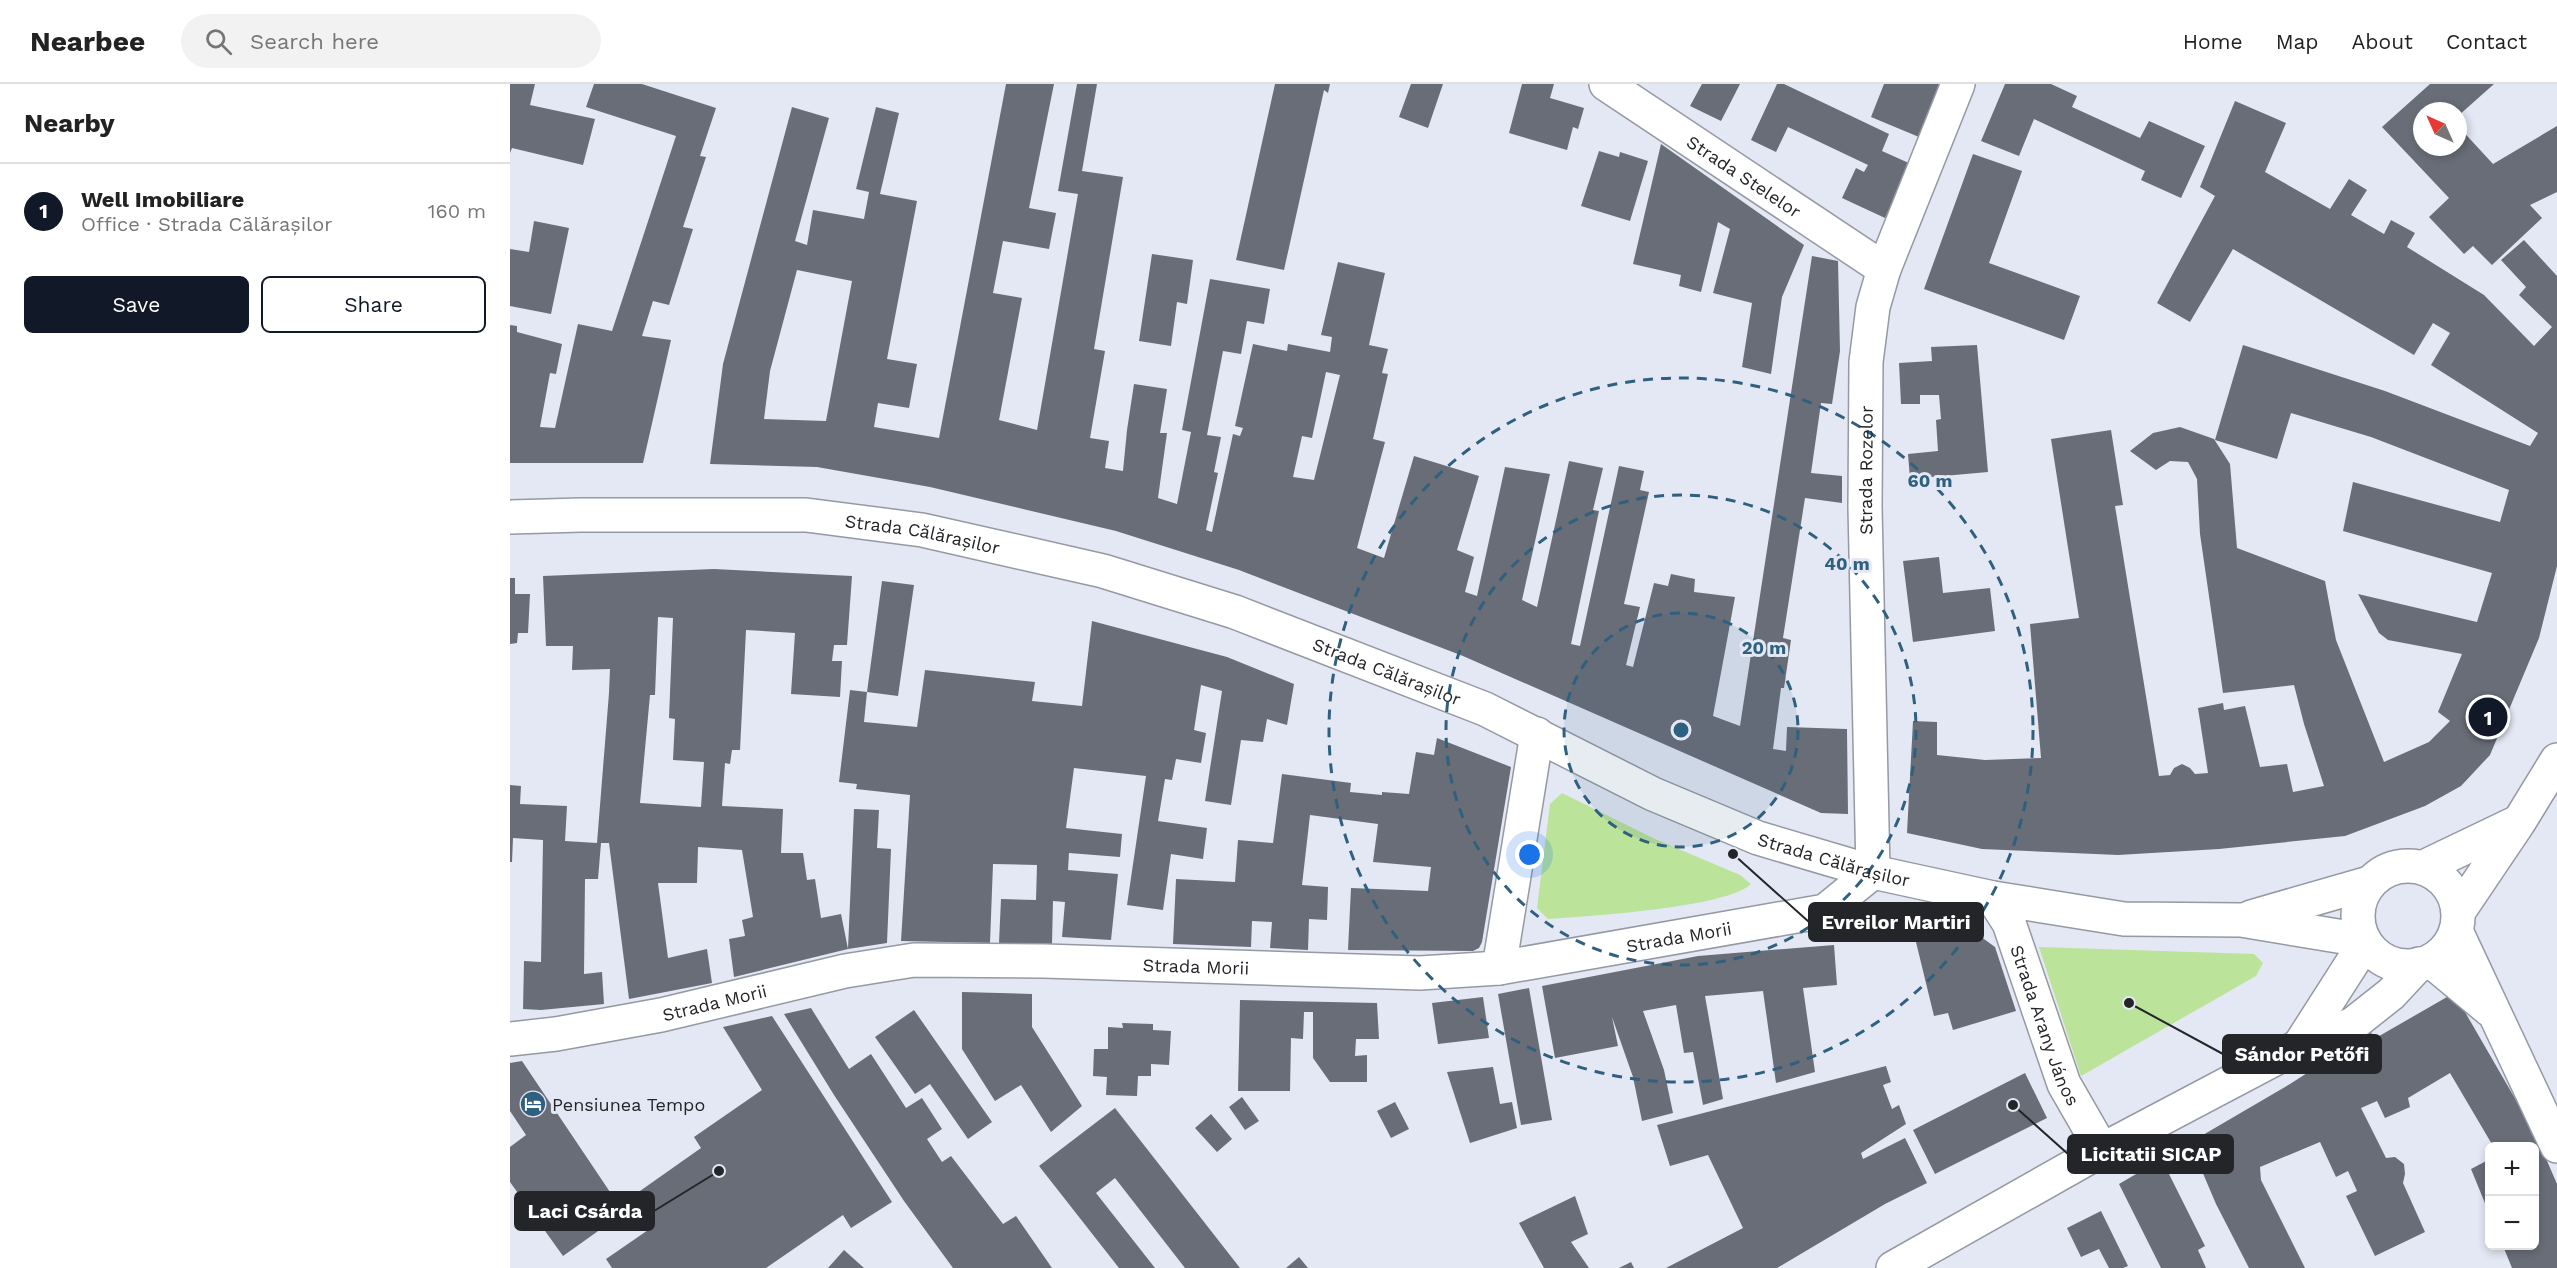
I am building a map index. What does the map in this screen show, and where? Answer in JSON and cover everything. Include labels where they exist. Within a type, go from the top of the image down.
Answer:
[{"type":"street","name":"Strada Stelelor","points":[[1606,84],[1884,268]]},
{"type":"street","name":"Strada Rozelor","points":[[1873,873],[1865,507],[1866,362],[1873,307],[1884,268],[1958,84]]},
{"type":"street","name":"Strada Călărașilor","points":[[510,518],[581,515],[806,515],[922,530],[1103,571],[1235,612],[1485,709],[1653,794],[1758,838],[1873,873],[1993,898],[2124,919],[2241,920],[2364,941]]},
{"type":"street","points":[[1499,968],[1537,734]]},
{"type":"street","points":[[1893,1268],[2102,1150],[2299,1046],[2354,1024],[2425,962],[2447,948],[2457,921],[2557,760]]},
{"type":"street","points":[[2424,867],[2520,822]]},
{"type":"street","points":[[2425,962],[2412,966],[2393,964],[2375,954],[2364,941],[2357,920],[2360,900],[2370,883],[2385,871],[2403,865],[2424,867],[2441,876],[2453,892],[2457,921],[2557,1146]]},
{"type":"street","name":"Strada Morii","points":[[510,1039],[556,1034],[661,1015],[845,970],[914,960],[1044,961],[1420,973],[1499,968],[1825,911],[1873,873]]},
{"type":"street","name":"Strada Călărașilor","points":[[2241,920],[2370,883]]},
{"type":"street","name":"Strada Arany János","points":[[1993,898],[2009,923],[2064,1084],[2102,1150]]},
{"type":"street","points":[[2299,1046],[2364,941]]},
{"type":"street","points":[[2425,962],[2498,1017]]},
{"type":"green space","points":[[1562,793],[1655,839],[1740,875],[1751,884],[1737,892],[1686,905],[1548,919],[1537,908],[1550,804]]},
{"type":"green space","points":[[2039,947],[2254,954],[2263,963],[2256,976],[2081,1076]]},
{"type":"building","points":[[510,84],[535,84],[530,105],[595,119],[583,165],[512,148],[510,153]]},
{"type":"building","points":[[594,84],[642,84],[716,108],[700,156],[706,157],[683,227],[693,229],[669,305],[653,301],[642,336],[671,340],[643,463],[510,463],[510,325],[517,326],[517,332],[562,344],[556,374],[550,373],[540,427],[555,428],[578,324],[612,331],[676,136],[586,107]]},
{"type":"building","points":[[1006,84],[1054,84],[1029,208],[1056,213],[1049,249],[1003,241],[993,293],[1022,298],[999,420],[1037,430],[1078,194],[1058,191],[1077,84],[1097,84],[1082,171],[1123,177],[1094,349],[1105,351],[1090,438],[1109,441],[1105,468],[1123,471],[1134,384],[1167,389],[1160,433],[1167,433],[1158,498],[1177,504],[1191,432],[1182,430],[1210,279],[1270,289],[1264,324],[1247,321],[1241,354],[1223,351],[1207,435],[1221,437],[1214,472],[1218,473],[1206,530],[1212,532],[1233,434],[1240,436],[1243,428],[1235,426],[1253,344],[1287,351],[1288,344],[1330,352],[1332,337],[1321,335],[1338,262],[1385,273],[1369,345],[1388,349],[1382,373],[1388,374],[1373,439],[1385,442],[1357,548],[1384,558],[1414,456],[1479,476],[1457,550],[1474,557],[1465,592],[1477,596],[1505,467],[1550,474],[1522,600],[1537,607],[1569,461],[1603,468],[1593,510],[1599,511],[1571,644],[1580,646],[1619,466],[1644,471],[1640,490],[1649,492],[1624,604],[1640,607],[1626,665],[1633,667],[1654,583],[1668,586],[1671,574],[1695,579],[1694,592],[1735,597],[1713,716],[1740,726],[1812,256],[1838,261],[1840,351],[1832,404],[1821,403],[1811,473],[1842,476],[1842,503],[1805,498],[1783,638],[1791,640],[1784,688],[1781,688],[1773,749],[1786,751],[1787,727],[1847,729],[1848,814],[1821,813],[1463,656],[1239,570],[1116,531],[930,487],[817,467],[710,464],[723,364],[792,107],[829,118],[795,241],[807,245],[813,210],[864,219],[869,192],[856,189],[876,107],[899,113],[880,194],[917,201],[887,359],[917,364],[909,408],[878,403],[874,427],[939,438]],"holes":[[[797,270],[852,281],[826,421],[764,419],[770,371]],[[1326,372],[1340,375],[1314,480],[1293,477],[1302,436],[1312,438]]]},
{"type":"building","points":[[1275,84],[1330,84],[1328,93],[1324,90],[1284,270],[1236,260]]},
{"type":"building","points":[[1411,84],[1443,84],[1428,128],[1399,117]]},
{"type":"building","points":[[1522,84],[1554,84],[1550,98],[1584,108],[1578,129],[1573,127],[1567,150],[1509,133]]},
{"type":"building","points":[[1702,84],[1740,84],[1721,121],[1690,106]]},
{"type":"building","points":[[1777,84],[1784,84],[1889,134],[1882,151],[1911,164],[1885,218],[1842,198],[1856,168],[1864,172],[1868,165],[1788,127],[1776,152],[1751,140]]},
{"type":"building","points":[[1884,84],[1939,84],[1919,137],[1871,117]]},
{"type":"building","points":[[2005,84],[2051,84],[2077,96],[2072,107],[2140,138],[2149,121],[2205,146],[2181,198],[2141,180],[2145,171],[2034,119],[2019,156],[1981,141]]},
{"type":"building","points":[[2430,84],[2494,84],[2467,108],[2467,102],[2413,102],[2413,156],[2467,156],[2467,136],[2493,164],[2557,126],[2557,192],[2530,205],[2542,218],[2492,265],[2473,246],[2464,254],[2429,217],[2449,198],[2382,127]]},
{"type":"building","points":[[2235,101],[2286,123],[2265,172],[2330,209],[2349,179],[2367,190],[2351,215],[2384,234],[2391,220],[2415,233],[2407,247],[2484,295],[2534,346],[2552,327],[2519,295],[2526,287],[2501,260],[2524,240],[2557,276],[2557,566],[2539,638],[2490,755],[2461,786],[2425,806],[2345,836],[2219,849],[2118,855],[1982,849],[1907,833],[1913,721],[1937,722],[1937,755],[1985,760],[2041,758],[2030,624],[2079,618],[2051,439],[2111,430],[2123,505],[2115,506],[2159,776],[2170,775],[2174,768],[2182,764],[2195,774],[2208,773],[2198,708],[2223,703],[2224,710],[2245,706],[2260,767],[2287,764],[2293,792],[2324,786],[2294,685],[2223,693],[2200,534],[2197,479],[2188,462],[2170,461],[2156,470],[2130,451],[2153,433],[2180,427],[2214,439],[2230,464],[2237,548],[2325,581],[2336,640],[2384,762],[2429,742],[2450,721],[2438,712],[2462,654],[2388,640],[2379,633],[2358,594],[2477,622],[2492,573],[2343,531],[2353,482],[2500,522],[2509,490],[2371,437],[2291,413],[2277,459],[2215,440],[2243,345],[2385,391],[2530,446],[2538,433],[2431,365],[2450,333],[2433,323],[2414,355],[2233,249],[2190,322],[2157,303],[2215,196],[2200,187]]},
{"type":"building","points":[[1661,144],[1804,245],[1782,297],[1771,374],[1742,367],[1752,303],[1713,293],[1730,229],[1718,222],[1701,292],[1679,286],[1681,275],[1633,264]]},
{"type":"building","points":[[1599,151],[1619,157],[1620,152],[1648,161],[1630,221],[1581,206]]},
{"type":"building","points":[[1973,154],[2022,171],[1989,263],[2080,296],[2064,340],[1924,289]]},
{"type":"building","points":[[534,221],[569,228],[551,314],[510,306],[510,249],[529,252]]},
{"type":"building","points":[[1152,254],[1193,260],[1187,304],[1177,302],[1171,346],[1139,341]]},
{"type":"building","points":[[1977,345],[1988,472],[1910,479],[1908,454],[1938,451],[1936,420],[1941,419],[1939,395],[1920,395],[1920,404],[1901,404],[1899,363],[1932,361],[1931,347]]},
{"type":"building","points":[[1939,557],[1943,593],[1990,588],[1995,631],[1913,642],[1903,561]]},
{"type":"building","points":[[714,569],[852,576],[847,645],[834,645],[832,661],[842,661],[840,697],[791,694],[795,633],[746,630],[740,750],[732,750],[730,764],[725,763],[722,806],[783,809],[781,853],[803,853],[807,880],[815,879],[821,918],[841,914],[848,949],[734,977],[729,939],[745,936],[742,920],[753,917],[742,850],[698,847],[697,883],[658,883],[668,958],[707,949],[712,983],[629,999],[609,843],[601,843],[598,879],[585,879],[584,974],[602,972],[604,1004],[541,1010],[523,1009],[524,961],[541,962],[543,840],[513,838],[512,862],[510,862],[510,785],[521,786],[520,804],[567,806],[565,841],[597,843],[609,693],[610,669],[572,670],[573,646],[546,646],[543,576]],"holes":[[[658,617],[673,618],[669,718],[675,719],[673,760],[704,762],[701,807],[640,803],[650,695],[655,695]]]},
{"type":"building","points":[[510,578],[515,578],[515,594],[530,594],[528,633],[518,633],[517,643],[510,644]]},
{"type":"building","points":[[882,581],[914,585],[898,696],[867,692]]},
{"type":"building","points":[[1092,621],[1227,657],[1294,684],[1287,725],[1267,719],[1263,742],[1241,740],[1231,805],[1205,801],[1222,691],[1201,685],[1194,730],[1206,733],[1201,763],[1176,759],[1172,780],[1165,779],[1158,821],[1207,828],[1203,859],[1171,854],[1163,910],[1127,905],[1146,776],[1074,768],[1066,828],[1122,834],[1120,857],[1069,853],[1068,870],[1118,874],[1111,940],[1062,937],[1065,902],[1053,901],[1052,944],[999,943],[1001,899],[1036,900],[1037,865],[993,864],[990,943],[901,941],[910,795],[856,789],[857,784],[839,782],[850,690],[867,692],[864,722],[917,727],[925,670],[1035,682],[1032,701],[1082,706]]},
{"type":"building","points":[[1437,738],[1511,767],[1482,942],[1479,948],[1473,951],[1348,950],[1351,888],[1428,891],[1431,867],[1373,862],[1378,824],[1310,815],[1302,885],[1328,887],[1327,920],[1309,919],[1308,950],[1270,948],[1272,922],[1252,921],[1251,947],[1173,944],[1176,879],[1235,882],[1238,840],[1273,843],[1282,774],[1351,783],[1350,792],[1382,795],[1382,792],[1409,794],[1416,752],[1434,755]]},
{"type":"building","points":[[854,809],[879,810],[877,848],[891,849],[887,943],[848,949]]},
{"type":"building","points":[[1977,934],[1995,947],[2016,1011],[1953,1030],[1948,1013],[1934,1016],[1915,938]]},
{"type":"building","points":[[1834,945],[1837,985],[1803,988],[1815,1072],[1776,1083],[1763,991],[1705,996],[1723,1099],[1703,1105],[1693,1052],[1684,1053],[1676,1005],[1643,1011],[1664,1070],[1673,1113],[1642,1121],[1633,1077],[1612,1017],[1618,1046],[1555,1058],[1542,986],[1698,956]]},
{"type":"building","points":[[1529,988],[1552,1120],[1521,1125],[1498,994]]},
{"type":"building","points":[[962,992],[1032,994],[1032,1027],[1082,1106],[1051,1132],[1021,1085],[995,1101],[962,1049]]},
{"type":"building","points":[[2454,993],[2539,1142],[2491,1142],[2450,1073],[2408,1098],[2410,1107],[2385,1118],[2377,1101],[2361,1108],[2386,1158],[2395,1157],[2404,1164],[2403,1183],[2425,1232],[2375,1256],[2346,1196],[2357,1191],[2348,1171],[2336,1177],[2320,1142],[2260,1167],[2261,1180],[2305,1268],[2249,1268],[2216,1204],[2196,1157],[2168,1172],[2205,1246],[2198,1250],[2206,1268],[2161,1268],[2119,1184],[2290,1084],[2371,1032],[2374,1039]]},
{"type":"building","points":[[1483,997],[1489,1038],[1438,1044],[1432,1003]]},
{"type":"building","points":[[1240,1000],[1377,1003],[1379,1039],[1356,1039],[1355,1056],[1367,1055],[1367,1082],[1330,1082],[1313,1058],[1313,1012],[1304,1012],[1303,1039],[1291,1038],[1290,1091],[1238,1091]]},
{"type":"building","points":[[811,1008],[849,1069],[871,1054],[906,1108],[922,1098],[942,1129],[927,1139],[942,1162],[951,1156],[1003,1224],[1016,1216],[1052,1268],[953,1268],[904,1201],[784,1014]]},
{"type":"building","points":[[914,1010],[992,1122],[968,1139],[930,1084],[915,1094],[875,1037]]},
{"type":"building","points":[[772,1016],[892,1202],[851,1228],[843,1215],[766,1268],[612,1268],[606,1259],[651,1228],[630,1198],[701,1148],[694,1137],[762,1090],[723,1027]]},
{"type":"building","points":[[1122,1023],[1153,1024],[1153,1030],[1171,1031],[1169,1065],[1151,1064],[1151,1076],[1138,1076],[1137,1096],[1106,1095],[1107,1077],[1093,1076],[1094,1049],[1108,1049],[1108,1027],[1123,1028]]},
{"type":"building","points":[[522,1061],[610,1192],[593,1204],[608,1224],[563,1256],[510,1182],[510,1147],[526,1135],[510,1111],[510,1063]]},
{"type":"building","points":[[1886,1066],[1891,1082],[1883,1085],[1892,1109],[1899,1105],[1906,1124],[1861,1153],[1863,1159],[1905,1138],[1927,1183],[1885,1204],[1777,1268],[1666,1268],[1743,1228],[1708,1155],[1670,1166],[1657,1125]]},
{"type":"building","points":[[1493,1067],[1500,1104],[1512,1102],[1517,1128],[1470,1143],[1447,1072]]},
{"type":"building","points":[[2025,1073],[2047,1118],[1935,1174],[1913,1130]]},
{"type":"building","points":[[1242,1097],[1259,1121],[1245,1130],[1229,1107]]},
{"type":"building","points":[[1395,1102],[1409,1129],[1391,1138],[1377,1111]]},
{"type":"building","points":[[1115,1108],[1240,1268],[1185,1268],[1115,1178],[1096,1193],[1155,1268],[1119,1268],[1039,1166]]},
{"type":"building","points":[[1211,1114],[1232,1139],[1217,1152],[1195,1128]]},
{"type":"building","points":[[2539,1142],[2557,1184],[2557,1268],[2512,1268],[2505,1250],[2539,1250]]},
{"type":"building","points":[[2485,1162],[2485,1203],[2471,1169]]},
{"type":"building","points":[[1575,1196],[1588,1234],[1571,1242],[1589,1268],[1544,1268],[1519,1223]]},
{"type":"building","points":[[2101,1211],[2128,1266],[2109,1268],[2099,1249],[2081,1257],[2067,1228]]},
{"type":"building","points":[[844,1250],[864,1268],[828,1268]]},
{"type":"building","points":[[1299,1257],[1308,1268],[1286,1268]]},
{"type":"building","points":[[1631,1262],[1634,1268],[1619,1268]]},
{"type":"place","name":"Well Imobiliare","points":[[2488,717]]},
{"type":"place","name":"Evreilor Martiri","points":[[1733,854]]},
{"type":"place","name":"Sándor Petőfi","points":[[2129,1003]]},
{"type":"place","name":"Pensiunea Tempo","points":[[533,1104]]},
{"type":"place","name":"Licitatii SICAP","points":[[2013,1105]]},
{"type":"place","name":"Laci Csárda","points":[[719,1171]]}]
